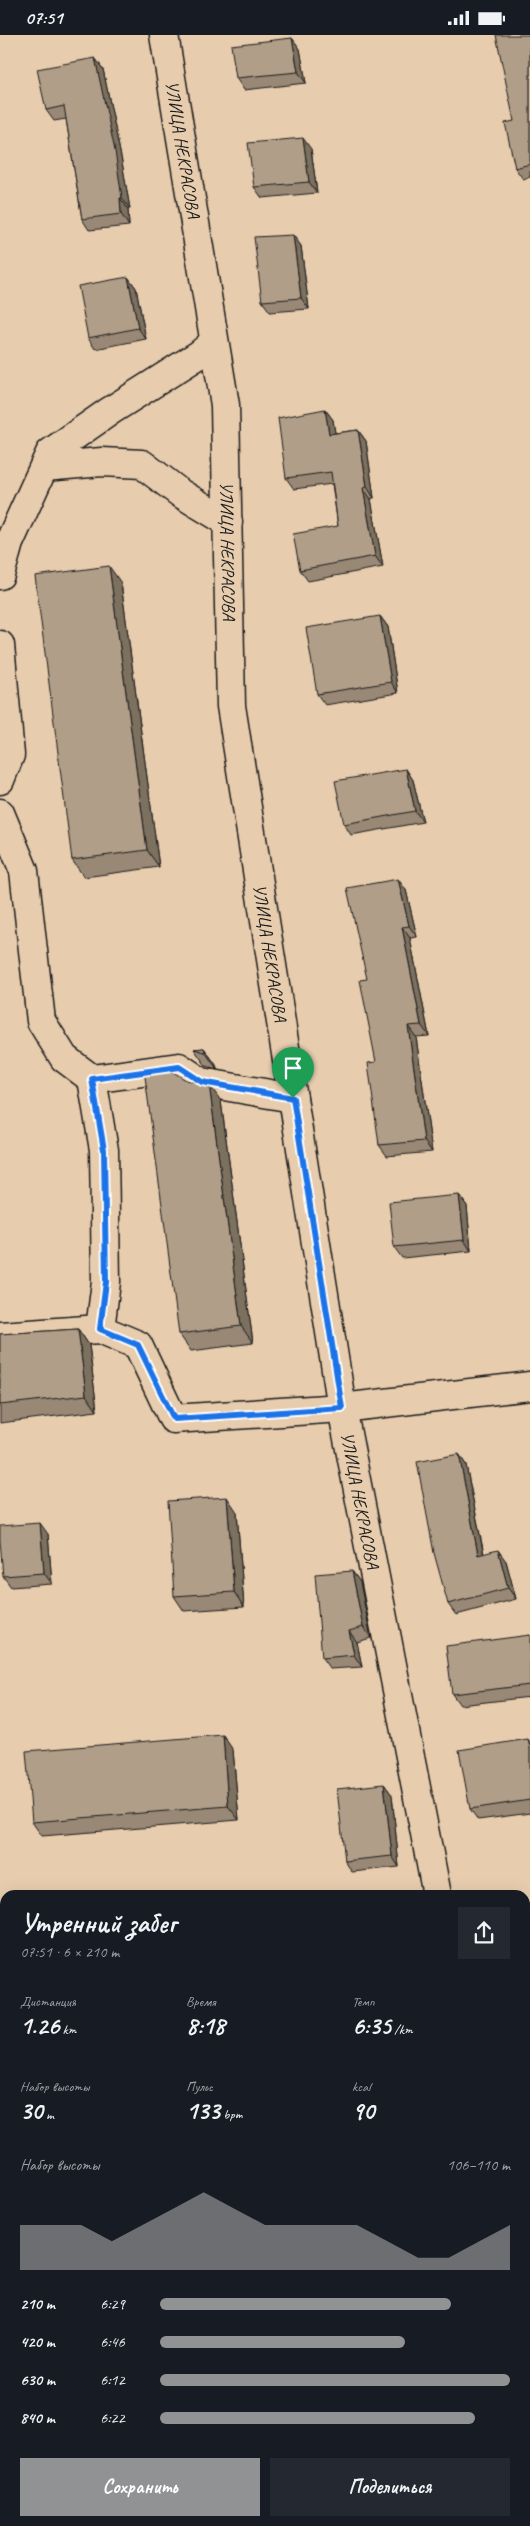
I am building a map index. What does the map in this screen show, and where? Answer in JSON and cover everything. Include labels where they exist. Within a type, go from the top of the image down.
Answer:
[{"type":"street","name":"УЛИЦА НЕКРАСОВА","points":[[164,35],[213,343],[226,405],[231,706],[342,1408],[436,1890]]},
{"type":"street","points":[[0,575],[9,543],[50,453],[110,411],[200,354],[213,343]]},
{"type":"street","points":[[44,467],[102,462],[142,464],[180,493],[228,522]]},
{"type":"street","points":[[0,645],[10,755],[0,780]]},
{"type":"street","points":[[0,813],[24,871],[41,1021],[64,1058],[92,1079],[104,1150],[106,1282],[100,1329]]},
{"type":"street","points":[[92,1079],[179,1067],[202,1082],[293,1098]]},
{"type":"street","points":[[0,1336],[100,1329],[138,1345],[174,1419],[342,1408],[530,1386]]},
{"type":"building","points":[[496,35],[530,35],[530,164],[515,168],[505,123],[514,121]]},
{"type":"building","points":[[292,38],[298,72],[236,78],[231,45]]},
{"type":"building","points":[[95,58],[115,151],[122,198],[120,198],[121,214],[82,219],[64,106],[46,110],[37,69]]},
{"type":"building","points":[[303,138],[309,182],[254,187],[248,143]]},
{"type":"building","points":[[293,235],[301,298],[262,301],[254,237]]},
{"type":"building","points":[[128,277],[138,328],[88,338],[78,286]]},
{"type":"building","points":[[325,409],[329,434],[358,430],[367,487],[363,488],[375,556],[300,570],[293,534],[338,526],[331,472],[286,478],[278,418]]},
{"type":"building","points":[[109,566],[147,850],[72,860],[35,576]]},
{"type":"building","points":[[380,616],[391,682],[317,694],[306,628]]},
{"type":"building","points":[[406,769],[415,811],[344,824],[335,781]]},
{"type":"building","points":[[398,879],[409,926],[402,927],[421,1025],[408,1026],[424,1141],[379,1145],[368,1063],[376,1062],[360,980],[367,979],[347,888]]},
{"type":"building","points":[[204,1048],[205,1052],[194,1049]]},
{"type":"building","points":[[163,1066],[186,1080],[209,1084],[241,1326],[179,1334],[144,1069]]},
{"type":"building","points":[[459,1195],[464,1240],[394,1247],[389,1202]]},
{"type":"building","points":[[78,1329],[86,1395],[0,1405],[0,1334]]},
{"type":"building","points":[[459,1454],[478,1555],[498,1550],[508,1588],[448,1604],[434,1553],[417,1462]]},
{"type":"building","points":[[227,1497],[234,1592],[174,1596],[168,1501]]},
{"type":"building","points":[[40,1523],[44,1573],[3,1576],[0,1526]]},
{"type":"building","points":[[352,1571],[363,1627],[349,1631],[354,1655],[322,1658],[315,1574]]},
{"type":"building","points":[[530,1635],[530,1685],[452,1694],[446,1646]]},
{"type":"building","points":[[223,1735],[228,1806],[32,1822],[26,1751]]},
{"type":"building","points":[[528,1739],[530,1749],[530,1800],[470,1809],[459,1750]]},
{"type":"building","points":[[384,1784],[392,1856],[345,1861],[337,1789]]},
{"type":"route","points":[[179,1067],[202,1082],[293,1098],[342,1408],[174,1419],[138,1345],[100,1329],[106,1282],[104,1150],[92,1079],[179,1067]]}]
